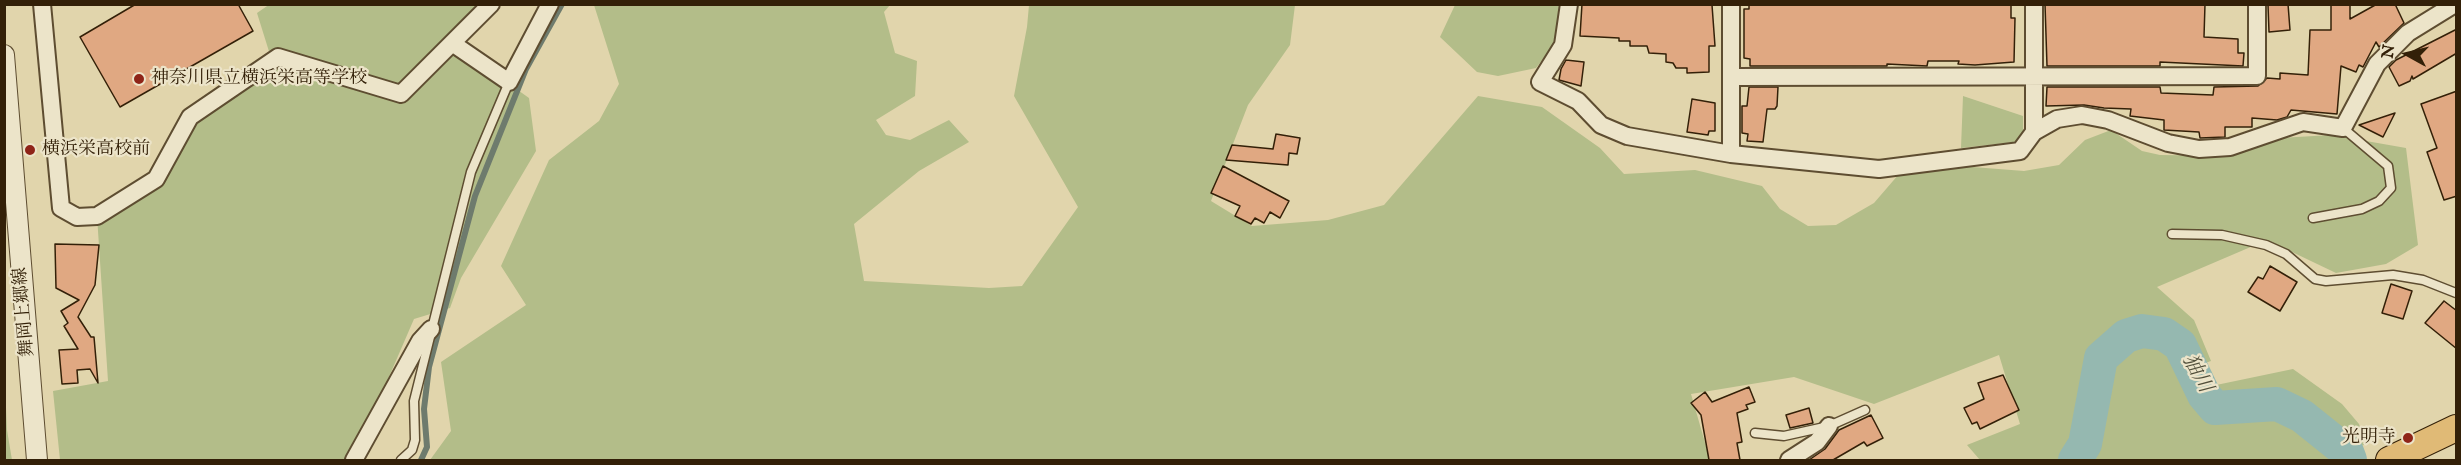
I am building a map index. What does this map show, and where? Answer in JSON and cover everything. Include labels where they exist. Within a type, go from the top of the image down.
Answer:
[{"type":"main road","points":[[2389,460],[2457,428]]},
{"type":"street","points":[[42,4],[61,208],[77,217],[97,216],[156,179],[190,117],[278,57],[401,94],[491,4]]},
{"type":"street","points":[[452,43],[509,82],[550,4]]},
{"type":"street","points":[[1569,4],[1563,45],[1540,82],[1578,101],[1600,125],[1627,136],[1731,154],[1879,169],[2020,151],[2034,132],[2057,119],[2082,115],[2108,120],[2168,143],[2199,149],[2230,147],[2303,122],[2343,128],[2377,64],[2408,33],[2456,4]]},
{"type":"street","points":[[1731,4],[1731,154]]},
{"type":"street","points":[[2034,4],[2034,132]]},
{"type":"street","points":[[1731,77],[2257,76],[2257,4]]},
{"type":"street","name":"舞岡上郷線","points":[[4,55],[38,460]]},
{"type":"street","points":[[354,460],[420,341],[431,329]]},
{"type":"street","points":[[1789,460],[1817,442],[1829,426]]},
{"type":"lane","points":[[401,460],[412,450],[415,440],[414,401],[471,172],[509,82]]},
{"type":"lane","points":[[2313,218],[2362,209],[2379,201],[2391,188],[2388,166],[2343,128]]},
{"type":"lane","points":[[2172,234],[2222,234],[2266,245],[2286,254],[2315,279],[2326,281],[2393,275],[2423,280],[2457,294]]},
{"type":"lane","points":[[1755,433],[1784,436],[1829,426],[1865,410]]},
{"type":"green space","points":[[270,4],[491,5],[452,43],[529,98],[536,151],[461,278],[450,308],[414,319],[353,460],[60,460],[53,391],[108,381],[97,216],[156,179],[190,117],[272,61],[257,13]]},
{"type":"green space","points":[[594,5],[890,5],[884,12],[895,53],[917,61],[915,96],[876,120],[886,135],[910,140],[949,120],[969,142],[919,171],[854,224],[864,281],[989,288],[1022,286],[1078,207],[1014,96],[1029,5],[1295,5],[1290,45],[1248,105],[1211,201],[1252,226],[1328,220],[1384,205],[1478,96],[1542,107],[1600,148],[1624,174],[1695,170],[1762,186],[1780,209],[1808,226],[1836,225],[1874,203],[1899,174],[1960,166],[2024,171],[2059,165],[2085,140],[2111,130],[2142,151],[2160,155],[2233,156],[2279,138],[2332,135],[2406,148],[2418,245],[2386,264],[2336,273],[2267,240],[2157,287],[2194,320],[2211,361],[2199,365],[2186,341],[2162,325],[2143,323],[2117,332],[2094,358],[2076,440],[2063,460],[1980,460],[1967,445],[2020,424],[1999,355],[1874,404],[1794,377],[1691,394],[1710,460],[430,460],[451,431],[441,362],[526,305],[501,266],[549,160],[599,121],[619,84]]},
{"type":"green space","points":[[1455,5],[1565,5],[1560,37],[1536,68],[1498,76],[1477,72],[1440,37]]},
{"type":"green space","points":[[1963,96],[2023,116],[2023,133],[2015,142],[1961,148]]},
{"type":"green space","points":[[2138,336],[2162,339],[2177,350],[2197,389],[2293,369],[2342,404],[2359,424],[2366,444],[2327,460],[2081,460],[2088,447],[2106,360],[2118,346]]},
{"type":"green space","points":[[5,385],[7,430],[12,460],[5,460]]},
{"type":"building","points":[[136,4],[238,4],[253,31],[120,107],[80,37]]},
{"type":"building","points":[[1582,4],[1712,5],[1715,46],[1709,46],[1709,72],[1687,73],[1687,68],[1676,68],[1673,63],[1666,62],[1666,54],[1649,53],[1647,46],[1630,46],[1630,41],[1619,41],[1619,38],[1580,36]]},
{"type":"building","points":[[1749,4],[2011,4],[2011,18],[2015,18],[2014,62],[1975,65],[1958,64],[1959,61],[1928,61],[1927,66],[1887,64],[1887,66],[1750,66],[1750,59],[1744,58],[1744,9],[1749,9]]},
{"type":"building","points":[[2045,4],[2205,4],[2204,37],[2238,39],[2238,53],[2244,53],[2243,66],[2160,62],[2160,66],[2047,66]]},
{"type":"building","points":[[2288,4],[2290,30],[2269,32],[2268,5]]},
{"type":"building","points":[[2331,4],[2350,4],[2350,19],[2377,4],[2395,4],[2404,23],[2379,47],[2376,42],[2363,67],[2359,65],[2356,72],[2341,66],[2337,114],[2291,110],[2287,117],[2277,120],[2252,118],[2252,127],[2225,127],[2225,137],[2200,138],[2199,132],[2164,130],[2164,120],[2130,116],[2131,109],[2084,105],[2046,106],[2047,87],[2160,87],[2161,93],[2213,95],[2214,87],[2258,86],[2267,78],[2280,79],[2280,73],[2308,75],[2310,30],[2331,30]]},
{"type":"building","points":[[2457,29],[2457,53],[2413,79],[2412,76],[2410,81],[2399,86],[2389,67],[2396,60]]},
{"type":"building","points":[[1566,60],[1584,62],[1581,86],[1559,80]]},
{"type":"building","points":[[1749,87],[1778,87],[1777,106],[1775,109],[1767,109],[1763,142],[1747,141],[1748,134],[1742,133],[1742,106],[1747,106]]},
{"type":"building","points":[[2457,91],[2457,196],[2444,200],[2427,152],[2437,148],[2421,104]]},
{"type":"building","points":[[1692,99],[1715,103],[1715,131],[1709,131],[1708,135],[1687,132]]},
{"type":"building","points":[[2395,113],[2383,137],[2359,125]]},
{"type":"building","points":[[1276,134],[1300,138],[1297,154],[1289,153],[1288,165],[1226,160],[1232,145],[1273,149]]},
{"type":"building","points":[[1223,166],[1289,201],[1280,218],[1270,212],[1264,223],[1255,218],[1251,224],[1235,216],[1240,206],[1211,193]]},
{"type":"building","points":[[55,244],[99,245],[95,285],[78,317],[91,337],[94,337],[98,383],[90,369],[77,370],[78,383],[62,384],[59,350],[78,349],[64,326],[68,323],[61,311],[79,300],[56,288]]},
{"type":"building","points":[[2270,266],[2297,282],[2280,311],[2248,292],[2258,277],[2263,279]]},
{"type":"building","points":[[2391,284],[2412,291],[2403,319],[2382,313]]},
{"type":"building","points":[[2444,301],[2457,311],[2457,349],[2425,323]]},
{"type":"building","points":[[2003,375],[2019,410],[1980,429],[1977,422],[1972,424],[1964,408],[1984,399],[1978,383]]},
{"type":"building","points":[[1749,387],[1755,402],[1746,405],[1748,409],[1737,413],[1742,442],[1737,443],[1740,460],[1709,460],[1701,415],[1691,403],[1705,392],[1712,402]]},
{"type":"building","points":[[1809,408],[1813,423],[1790,428],[1786,415]]},
{"type":"building","points":[[1871,415],[1883,438],[1867,446],[1864,442],[1833,460],[1809,460],[1825,449],[1839,430]]},
{"type":"waterway","points":[[421,460],[427,447],[424,409],[429,367],[475,196],[526,69],[562,4]]},
{"type":"waterway","name":"㹨川","points":[[2075,460],[2085,444],[2101,358],[2126,336],[2142,331],[2164,334],[2180,345],[2204,395],[2215,408],[2277,404],[2302,416],[2347,452],[2350,460]]},
{"type":"place","name":"神奈川県立横浜栄高等学校","points":[[139,79]]},
{"type":"place","name":"横浜栄高校前","points":[[30,150]]},
{"type":"place","name":"光明寺","points":[[2408,438]]}]
